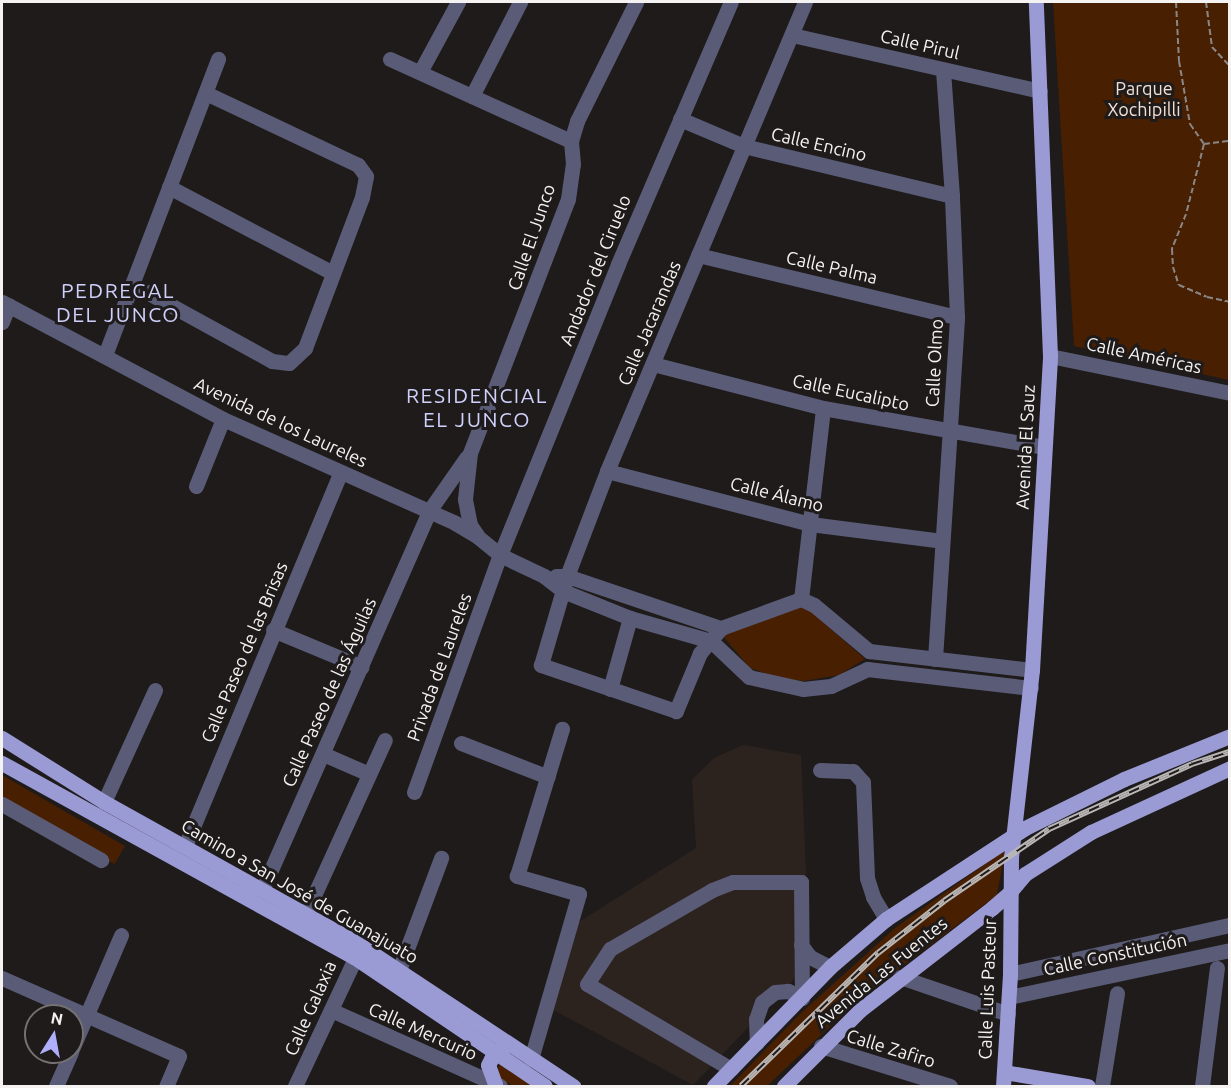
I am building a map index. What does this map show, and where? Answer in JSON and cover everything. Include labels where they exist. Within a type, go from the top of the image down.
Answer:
[{"type":"main road","name":"Avenida El Sauz","points":[[1009,893],[1013,836],[1031,688],[1050,356],[1036,2]]},
{"type":"main road","points":[[714,1086],[830,967],[886,919],[1013,836],[1124,779],[1230,736]]},
{"type":"main road","name":"Camino a San José de Guanajuato","points":[[2,738],[104,802],[306,913],[358,952],[503,1048],[531,1059],[573,1086]]},
{"type":"main road","name":"Camino a San José de Guanajuato","points":[[2,763],[84,810],[358,952],[399,970],[503,1048],[545,1086]]},
{"type":"main road","name":"Avenida Las Fuentes","points":[[784,1086],[821,1046],[900,977],[1009,893],[1025,874],[1091,832],[1230,768]]},
{"type":"main road","points":[[84,810],[98,812],[168,851],[182,852],[185,846]]},
{"type":"main road","name":"Calle Luis Pasteur","points":[[1003,1079],[1011,974],[1009,893]]},
{"type":"main road","points":[[497,1085],[488,1065],[503,1048]]},
{"type":"main road","points":[[1003,1079],[1088,1086]]},
{"type":"street","points":[[420,72],[458,2]]},
{"type":"street","points":[[472,96],[520,2]]},
{"type":"street","name":"Calle El Junco","points":[[429,511],[470,453],[568,199],[573,164],[571,141],[577,121],[636,2]]},
{"type":"street","name":"Andador del Ciruelo","points":[[500,555],[680,119],[731,2]]},
{"type":"street","name":"Calle Jacarandas","points":[[610,689],[541,665],[565,583],[607,471],[805,2]]},
{"type":"street","name":"Calle Pirul","points":[[792,35],[1040,91]]},
{"type":"street","points":[[105,355],[218,59]]},
{"type":"street","points":[[390,59],[571,141]]},
{"type":"street","name":"Calle Olmo","points":[[934,659],[957,317],[952,196],[943,70]]},
{"type":"street","points":[[132,284],[272,360],[289,363],[305,348],[362,197],[366,176],[358,165],[206,93]]},
{"type":"street","name":"Calle Encino","points":[[680,119],[744,146],[952,196]]},
{"type":"street","points":[[169,187],[333,273]]},
{"type":"street","name":"Calle Palma","points":[[698,255],[957,317]]},
{"type":"street","points":[[2,322],[5,303]]},
{"type":"street","name":"Avenida de los Laureles","points":[[5,303],[223,419],[429,511],[478,537],[500,555],[544,576],[721,628]]},
{"type":"street","name":"Calle Américas","points":[[1050,356],[1230,393]]},
{"type":"street","name":"Calle Eucalipto","points":[[653,364],[823,408],[1044,447]]},
{"type":"street","points":[[801,599],[823,408]]},
{"type":"street","points":[[196,486],[223,419]]},
{"type":"street","name":"Calle El Junco","points":[[470,453],[465,506],[470,525],[478,537]]},
{"type":"street","name":"Calle Álamo","points":[[607,471],[810,524],[942,541]]},
{"type":"street","name":"Calle Paseo de las Brisas","points":[[185,846],[340,473]]},
{"type":"street","name":"Calle Paseo de las Águilas","points":[[263,888],[362,668],[429,511]]},
{"type":"street","name":"Privada de Laureles","points":[[414,792],[500,555]]},
{"type":"street","name":"Avenida de los Laureles","points":[[565,583],[630,618],[711,641],[749,677],[802,689],[831,686],[867,669],[1031,688]]},
{"type":"street","points":[[630,618],[610,689],[676,711],[700,652],[721,628],[801,599],[814,605],[870,651],[1032,669]]},
{"type":"street","points":[[273,630],[362,668]]},
{"type":"street","points":[[104,802],[155,690]]},
{"type":"street","points":[[531,1059],[579,894],[517,876],[562,729]]},
{"type":"street","points":[[306,913],[385,740]]},
{"type":"street","points":[[461,743],[548,777]]},
{"type":"street","points":[[323,754],[369,774]]},
{"type":"street","points":[[820,770],[853,771],[863,782],[867,878],[873,897],[886,919]]},
{"type":"street","points":[[2,804],[101,860]]},
{"type":"street","points":[[399,970],[441,858]]},
{"type":"street","points":[[731,1069],[588,984],[610,949],[712,890],[733,882],[801,882],[802,998],[788,991],[775,992],[762,1002],[756,1019],[757,1043]]},
{"type":"street","name":"Calle Constitución","points":[[1011,974],[1230,925]]},
{"type":"street","points":[[84,1020],[121,935]]},
{"type":"street","points":[[801,945],[810,957],[830,967]]},
{"type":"street","name":"Calle Constitución","points":[[1009,997],[1230,950]]},
{"type":"street","name":"Calle Galaxia","points":[[295,1086],[358,952]]},
{"type":"street","points":[[1202,1086],[1216,968]]},
{"type":"street","points":[[900,977],[1008,1014]]},
{"type":"street","points":[[2,978],[179,1056],[166,1086]]},
{"type":"street","points":[[1102,1086],[1117,993]]},
{"type":"street","name":"Calle Mercurio","points":[[331,1010],[497,1085]]},
{"type":"street","name":"Calle Zafiro","points":[[821,1046],[950,1086]]},
{"type":"street","points":[[56,1086],[65,1064]]},
{"type":"path","points":[[1176,2],[1179,61],[1190,124],[1204,144],[1186,214],[1172,249],[1173,267],[1179,285],[1207,297],[1230,302]]},
{"type":"path","points":[[1206,2],[1212,47],[1230,66]]},
{"type":"path","points":[[1204,144],[1230,141]]},
{"type":"shaded area","points":[[743,745],[801,755],[810,963],[693,1085],[548,1007],[571,927],[696,848],[692,780],[714,758]]},
{"type":"green space","name":"Parque Xochipilli","points":[[1053,2],[1229,2],[1229,380],[1074,346]]},
{"type":"green space","points":[[803,605],[865,659],[839,675],[804,681],[782,679],[750,668],[722,635]]},
{"type":"green space","points":[[2,775],[125,846],[114,864],[2,799]]},
{"type":"green space","points":[[1005,850],[997,895],[859,999],[767,1086],[730,1086],[801,1013],[895,928]]},
{"type":"green space","points":[[499,1064],[537,1086],[515,1086],[501,1081],[497,1075]]},
{"type":"railway","points":[[741,1086],[878,953],[944,901],[1049,829],[1192,764],[1230,752]]},
{"type":"district","name":"PEDREGAL DEL JUNCO","points":[[118,302]]},
{"type":"district","name":"RESIDENCIAL EL JUNCO","points":[[477,407]]}]
